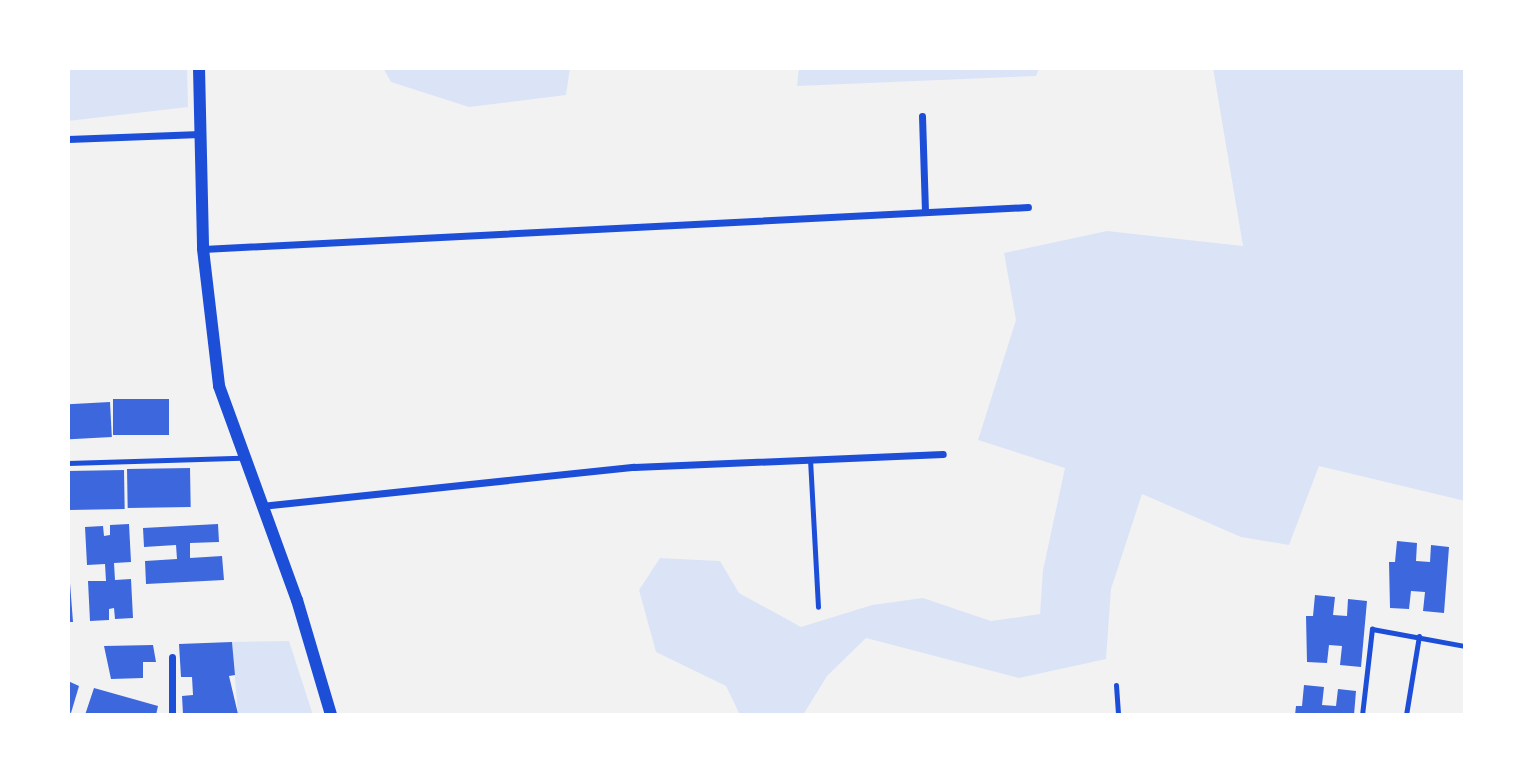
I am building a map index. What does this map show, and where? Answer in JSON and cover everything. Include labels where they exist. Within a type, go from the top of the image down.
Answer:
[{"type":"street","points":[[199,68],[204,249],[212,351],[242,458],[296,600],[331,715]]},
{"type":"street","points":[[922,116],[925,212]]},
{"type":"street","points":[[68,139],[200,134]]},
{"type":"street","points":[[204,249],[1028,207]]},
{"type":"street","points":[[260,506],[634,467],[943,454]]},
{"type":"street","points":[[172,657],[172,715]]},
{"type":"lane","points":[[68,463],[242,458]]},
{"type":"lane","points":[[810,459],[818,607]]},
{"type":"lane","points":[[1362,715],[1372,629],[1465,646]]},
{"type":"lane","points":[[1406,715],[1419,636]]},
{"type":"lane","points":[[1116,685],[1118,715]]},
{"type":"shaded area","points":[[68,68],[187,68],[188,107],[68,121]]},
{"type":"shaded area","points":[[383,68],[570,68],[566,95],[469,107],[391,82]]},
{"type":"shaded area","points":[[799,68],[1039,68],[1036,76],[797,86]]},
{"type":"shaded area","points":[[1213,68],[1465,68],[1465,501],[1319,466],[1289,545],[1241,537],[1142,494],[1111,589],[1106,659],[1019,678],[866,638],[827,676],[803,715],[740,715],[726,686],[656,652],[639,590],[660,558],[720,561],[739,593],[801,627],[872,605],[923,598],[991,621],[1040,614],[1043,570],[1065,468],[978,440],[1016,320],[1004,253],[1107,231],[1243,246]]},
{"type":"shaded area","points":[[289,641],[313,715],[238,715],[232,642]]},
{"type":"building","points":[[113,399],[169,399],[169,435],[113,435]]},
{"type":"building","points":[[110,402],[112,437],[70,439],[68,404]]},
{"type":"building","points":[[190,468],[191,507],[128,508],[127,469]]},
{"type":"building","points":[[124,470],[125,509],[69,510],[68,471]]},
{"type":"building","points":[[129,524],[131,562],[114,563],[115,580],[131,579],[133,618],[115,619],[114,608],[109,609],[109,620],[90,621],[88,581],[106,581],[105,564],[87,565],[85,527],[103,526],[104,536],[110,535],[110,525]]},
{"type":"building","points":[[218,524],[219,542],[190,543],[190,558],[222,556],[224,580],[146,584],[145,561],[177,559],[176,545],[144,547],[143,528]]},
{"type":"building","points":[[1397,541],[1417,543],[1416,561],[1430,562],[1431,545],[1449,547],[1444,613],[1423,611],[1425,592],[1411,591],[1409,609],[1390,608],[1389,562],[1395,562]]},
{"type":"building","points":[[70,583],[73,622],[68,622]]},
{"type":"building","points":[[1315,595],[1335,597],[1333,615],[1347,616],[1348,599],[1367,601],[1361,667],[1340,665],[1342,646],[1329,645],[1327,663],[1307,662],[1306,616],[1313,616]]},
{"type":"building","points":[[232,642],[235,675],[229,676],[238,714],[183,714],[182,696],[193,695],[192,677],[181,677],[179,644]]},
{"type":"building","points":[[153,645],[156,662],[143,662],[143,678],[111,679],[104,646]]},
{"type":"building","points":[[68,681],[79,686],[71,713],[68,712]]},
{"type":"building","points":[[1304,685],[1324,687],[1322,705],[1336,706],[1338,689],[1356,691],[1354,715],[1295,715],[1296,706],[1302,706]]},
{"type":"building","points":[[94,688],[158,706],[156,715],[85,715]]}]
